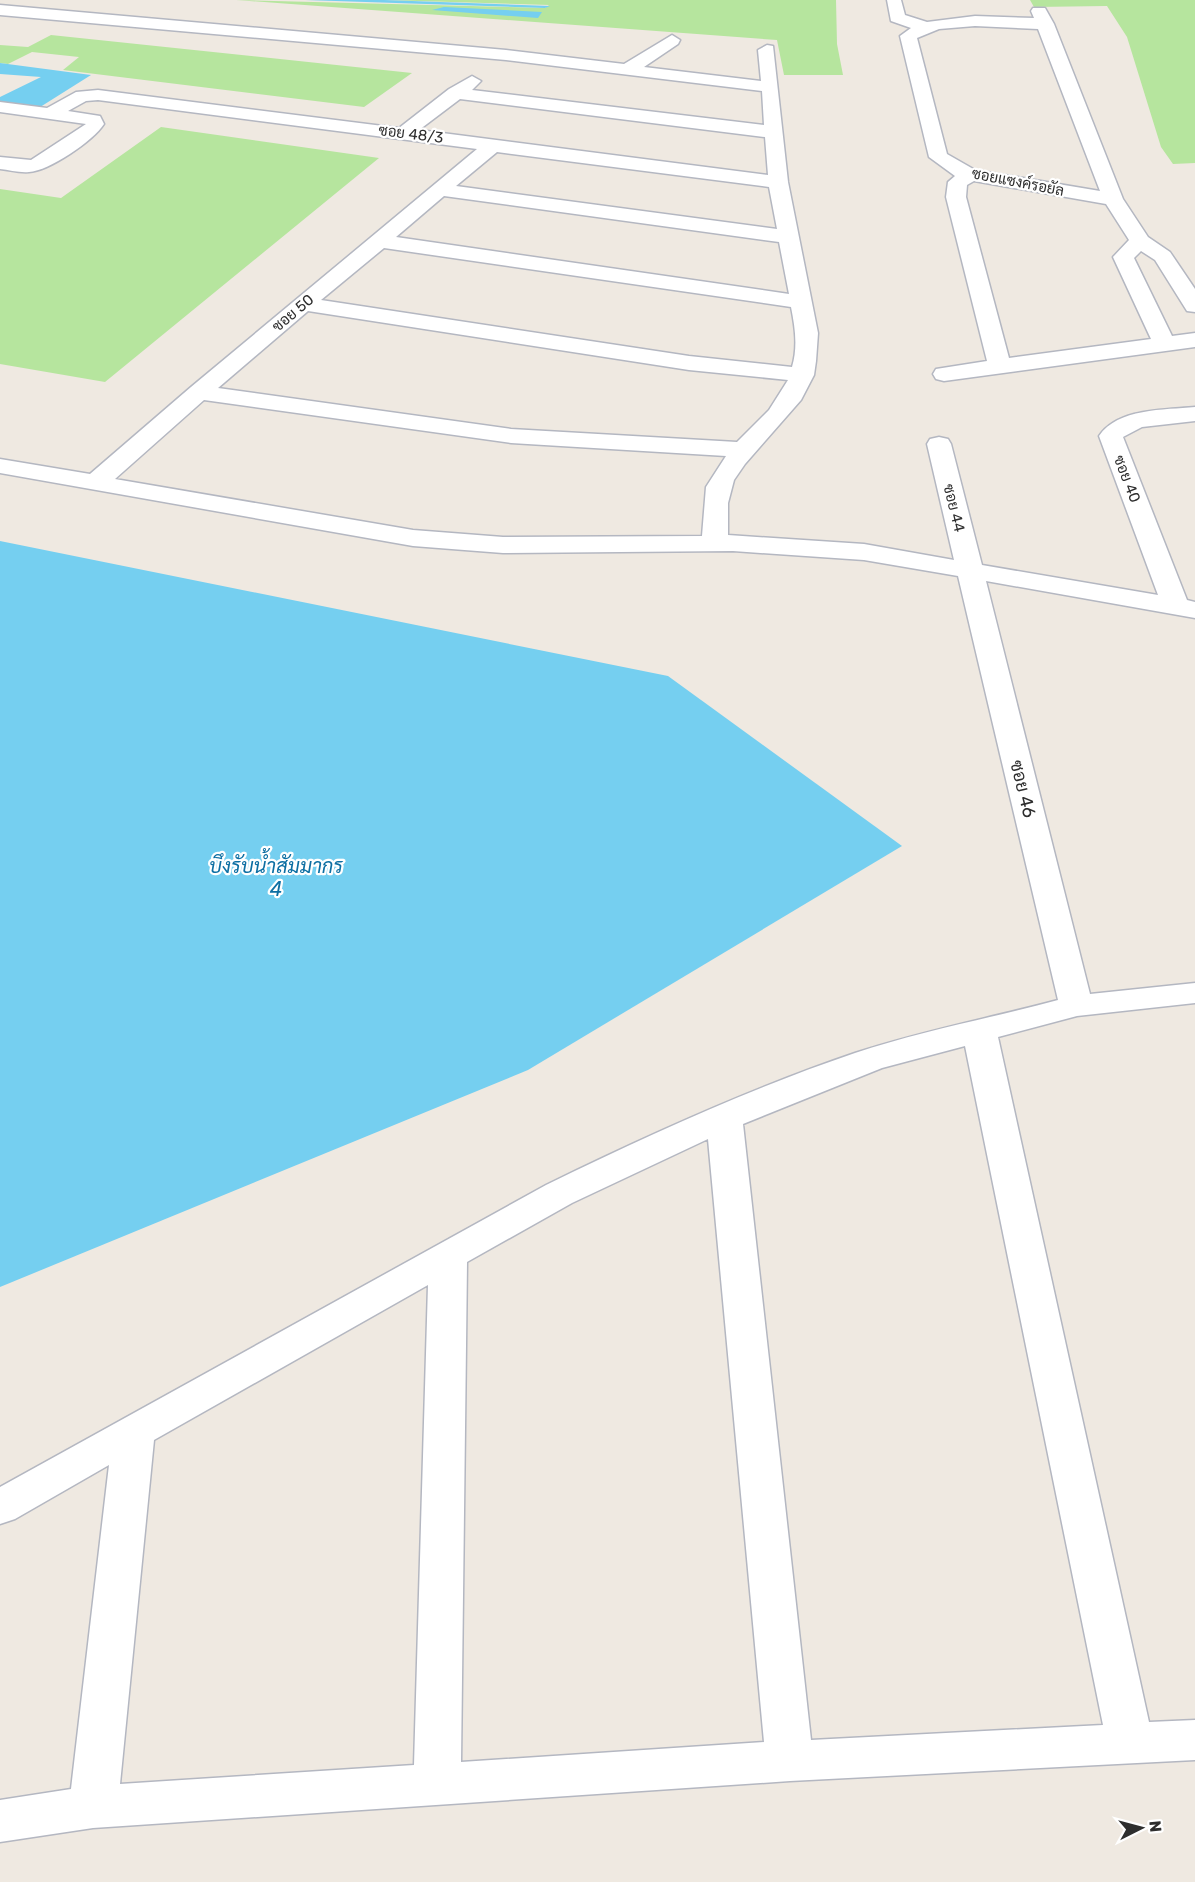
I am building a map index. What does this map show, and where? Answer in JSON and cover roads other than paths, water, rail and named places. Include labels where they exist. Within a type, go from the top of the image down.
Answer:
[{"type":"street","points":[[966,0],[974,22]]},
{"type":"street","points":[[894,1],[897,18],[926,27],[948,17],[974,22],[1042,18],[1113,199],[1140,241],[1163,256],[1195,306]]},
{"type":"street","points":[[43,14],[62,2]]},
{"type":"street","points":[[0,10],[506,55],[769,87]]},
{"type":"street","points":[[156,24],[174,12]]},
{"type":"street","points":[[267,35],[291,17]]},
{"type":"street","name":"ซอยแซงค์รอยัล","points":[[926,27],[909,36],[938,157],[956,169],[971,175],[1113,199]]},
{"type":"street","points":[[382,45],[404,28]]},
{"type":"street","points":[[627,70],[672,40]]},
{"type":"street","points":[[404,133],[520,42]]},
{"type":"street","points":[[715,544],[717,496],[722,480],[744,450],[795,394],[803,375],[807,353],[807,333],[778,182],[766,50]]},
{"type":"street","points":[[455,93],[773,132]]},
{"type":"street","name":"ซอย 48/3","points":[[49,114],[82,96],[98,95],[778,182]]},
{"type":"street","points":[[0,107],[94,120],[94,127],[37,165],[27,167],[0,163]]},
{"type":"street","name":"ซอย 50","points":[[94,484],[199,392],[495,144]]},
{"type":"street","points":[[971,175],[958,182],[956,197],[1000,367]]},
{"type":"street","points":[[441,190],[788,237]]},
{"type":"street","points":[[380,241],[801,302]]},
{"type":"street","points":[[1140,241],[1123,257],[1165,345]]},
{"type":"street","points":[[303,304],[689,363],[803,375]]},
{"type":"street","points":[[945,374],[1195,340]]},
{"type":"street","points":[[199,392],[511,436],[744,450]]},
{"type":"street","name":"ซอย 40","points":[[1186,609],[1111,436],[1116,428],[1127,424],[1195,414]]},
{"type":"street","name":"ซอย 44","points":[[939,444],[970,572]]},
{"type":"street","points":[[0,466],[94,484],[452,543],[503,545],[715,544],[864,552],[1186,609]]},
{"type":"street","name":"ซอย 46","points":[[970,572],[1076,1006]]},
{"type":"street","points":[[0,1507],[559,1194],[649,1150],[870,1060],[1076,1006],[1195,993]]},
{"type":"street","points":[[980,1033],[1130,1743]]},
{"type":"street","points":[[724,1118],[790,1761]]},
{"type":"street","points":[[437,1785],[448,1257]]},
{"type":"street","points":[[93,1807],[134,1433]]},
{"type":"street","points":[[0,1821],[93,1807],[790,1761],[1195,1740]]},
{"type":"water","points":[[305,0],[384,0],[550,6],[545,8]]},
{"type":"water","points":[[444,7],[542,12],[538,18],[432,10]]},
{"type":"water","points":[[0,63],[91,75],[37,109],[0,103],[0,97],[41,77],[0,74]]},
{"type":"water","name":"บึงรับน้ำสัมมากร 4","points":[[0,541],[668,676],[902,846],[528,1070],[0,1287]]}]
